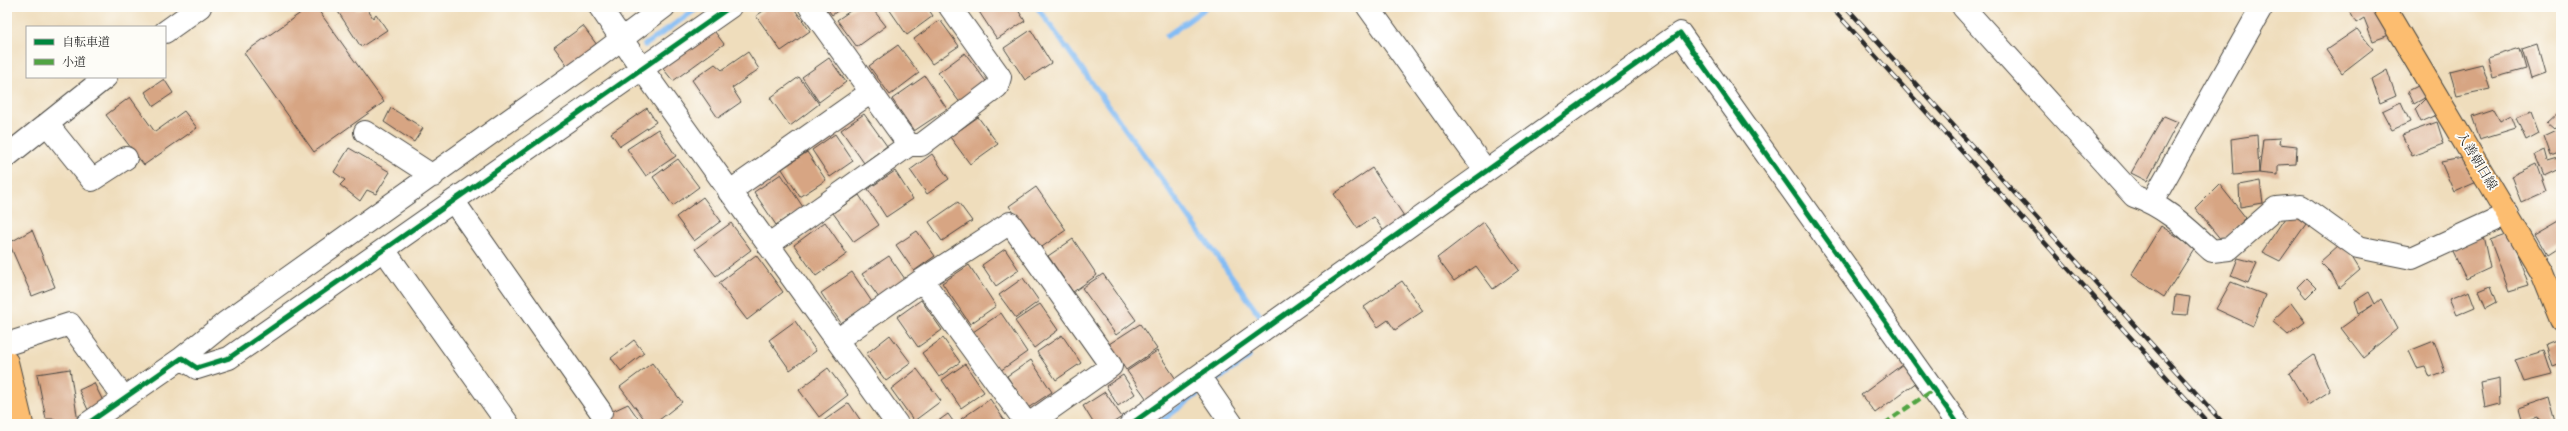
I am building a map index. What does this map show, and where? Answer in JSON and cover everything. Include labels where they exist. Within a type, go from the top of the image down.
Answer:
[{"type":"main road","name":"入善朝日線","points":[[2384,7],[2542,273],[2561,320]]},
{"type":"main road","points":[[7,362],[22,424]]},
{"type":"street","points":[[600,7],[729,192],[897,424]]},
{"type":"street","points":[[87,424],[182,358],[225,323],[433,176],[664,7]]},
{"type":"street","points":[[182,358],[197,368],[230,358],[730,7]]},
{"type":"street","points":[[810,7],[909,145]]},
{"type":"street","points":[[768,246],[909,145],[920,145],[997,87],[1000,77],[950,7]]},
{"type":"street","points":[[1368,7],[1486,171]]},
{"type":"street","points":[[1963,7],[2134,196],[2152,202],[2179,221],[2212,251],[2229,249],[2276,208],[2301,206],[2358,247],[2412,258],[2508,214]]},
{"type":"street","points":[[2152,202],[2262,7]]},
{"type":"street","points":[[166,31],[192,9]]},
{"type":"street","points":[[1132,424],[1680,33],[1958,424]]},
{"type":"street","points":[[7,156],[105,78]]},
{"type":"street","points":[[729,192],[871,92]]},
{"type":"street","points":[[47,124],[92,180],[126,158]]},
{"type":"street","points":[[365,132],[433,176]]},
{"type":"street","points":[[454,202],[602,412]]},
{"type":"street","points":[[837,340],[922,280],[1010,223],[1111,366],[1028,424],[922,280]]},
{"type":"street","points":[[384,250],[508,424]]},
{"type":"street","points":[[7,344],[70,324],[124,398]]},
{"type":"street","points":[[1199,376],[1232,424]]},
{"type":"building","points":[[309,7],[316,7],[384,102],[314,152],[244,53]]},
{"type":"building","points":[[335,7],[355,7],[356,10],[366,7],[373,18],[376,14],[387,30],[361,47]]},
{"type":"building","points":[[769,7],[793,7],[810,31],[781,51],[756,16]]},
{"type":"building","points":[[826,7],[843,7],[832,15]]},
{"type":"building","points":[[856,7],[871,7],[886,26],[857,47],[837,20]]},
{"type":"building","points":[[892,7],[927,7],[933,16],[907,35],[889,9]]},
{"type":"building","points":[[976,7],[1016,7],[1025,21],[997,39]]},
{"type":"building","points":[[2373,7],[2389,35],[2373,41],[2364,18],[2356,23],[2348,8]]},
{"type":"building","points":[[940,20],[959,46],[932,64],[914,39]]},
{"type":"building","points":[[583,26],[597,45],[568,66],[554,47]]},
{"type":"building","points":[[712,28],[724,44],[673,81],[661,66]]},
{"type":"building","points":[[2357,29],[2373,49],[2342,73],[2326,50]]},
{"type":"building","points":[[1031,30],[1051,63],[1025,80],[1004,48]]},
{"type":"building","points":[[2537,44],[2545,73],[2531,78],[2522,49]]},
{"type":"building","points":[[898,45],[919,73],[890,95],[869,66]]},
{"type":"building","points":[[2520,48],[2526,69],[2493,78],[2488,58]]},
{"type":"building","points":[[748,52],[759,69],[732,88],[741,102],[718,118],[692,80],[715,64],[722,70]]},
{"type":"building","points":[[965,53],[988,84],[961,104],[938,73]]},
{"type":"building","points":[[829,58],[846,82],[819,102],[802,77]]},
{"type":"building","points":[[2482,64],[2490,89],[2457,96],[2450,72]]},
{"type":"building","points":[[2387,70],[2396,96],[2380,103],[2372,79]]},
{"type":"building","points":[[925,76],[947,109],[914,131],[892,99]]},
{"type":"building","points":[[799,77],[819,104],[790,126],[770,98]]},
{"type":"building","points":[[164,79],[173,93],[154,106],[145,92]]},
{"type":"building","points":[[2422,84],[2428,96],[2414,104],[2408,91]]},
{"type":"building","points":[[2428,96],[2437,115],[2421,122],[2415,109]]},
{"type":"building","points":[[130,97],[155,132],[184,111],[197,128],[144,165],[106,115]]},
{"type":"building","points":[[2401,102],[2410,122],[2392,130],[2382,111]]},
{"type":"building","points":[[391,108],[423,128],[414,142],[384,122]]},
{"type":"building","points":[[647,108],[656,122],[620,146],[611,133]]},
{"type":"building","points":[[2493,109],[2500,121],[2511,115],[2516,128],[2480,139],[2472,116]]},
{"type":"building","points":[[2561,110],[2561,122],[2555,128],[2548,122]]},
{"type":"building","points":[[2531,112],[2539,133],[2526,140],[2516,118]]},
{"type":"building","points":[[864,114],[887,146],[864,163],[841,130]]},
{"type":"building","points":[[2164,116],[2178,122],[2147,181],[2131,173]]},
{"type":"building","points":[[978,117],[998,144],[970,164],[950,137]]},
{"type":"building","points":[[2437,122],[2444,144],[2412,156],[2402,135]]},
{"type":"building","points":[[2561,128],[2561,152],[2551,156],[2544,136]]},
{"type":"building","points":[[658,129],[676,156],[646,176],[627,149]]},
{"type":"building","points":[[835,134],[853,161],[830,177],[812,150]]},
{"type":"building","points":[[2257,135],[2259,173],[2233,175],[2231,139]]},
{"type":"building","points":[[2280,138],[2279,144],[2297,146],[2296,164],[2278,165],[2278,175],[2259,173],[2263,139]]},
{"type":"building","points":[[349,148],[390,172],[376,194],[367,190],[360,201],[340,185],[345,180],[334,172]]},
{"type":"building","points":[[2545,150],[2548,161],[2558,158],[2561,168],[2544,176],[2535,155]]},
{"type":"building","points":[[807,152],[826,180],[800,197],[782,169]]},
{"type":"building","points":[[932,154],[949,179],[927,194],[910,170]]},
{"type":"building","points":[[2467,157],[2479,181],[2454,192],[2441,162]]},
{"type":"building","points":[[678,159],[699,187],[673,206],[653,177]]},
{"type":"building","points":[[2536,164],[2546,191],[2521,202],[2511,176]]},
{"type":"building","points":[[1372,168],[1406,219],[1385,233],[1374,217],[1357,228],[1334,194]]},
{"type":"building","points":[[895,171],[913,199],[886,217],[868,189]]},
{"type":"building","points":[[781,174],[803,207],[776,225],[754,192]]},
{"type":"building","points":[[2260,181],[2263,203],[2240,207],[2239,185]]},
{"type":"building","points":[[2219,184],[2246,218],[2222,241],[2195,208]]},
{"type":"building","points":[[1036,187],[1066,230],[1039,249],[1009,206]]},
{"type":"building","points":[[859,195],[879,225],[854,242],[833,213]]},
{"type":"building","points":[[703,197],[721,221],[694,241],[676,217]]},
{"type":"building","points":[[958,202],[972,221],[942,241],[929,222]]},
{"type":"building","points":[[2289,212],[2306,224],[2280,261],[2262,252]]},
{"type":"building","points":[[2561,219],[2561,246],[2547,255],[2535,234]]},
{"type":"building","points":[[825,222],[847,254],[816,276],[794,245]]},
{"type":"building","points":[[1484,222],[1519,270],[1493,289],[1476,266],[1454,281],[1437,258]]},
{"type":"building","points":[[731,223],[751,250],[716,276],[695,249]]},
{"type":"building","points":[[2161,226],[2195,248],[2164,297],[2131,275]]},
{"type":"building","points":[[32,230],[55,287],[32,296],[9,243]]},
{"type":"building","points":[[917,231],[935,256],[914,271],[896,245]]},
{"type":"building","points":[[2509,233],[2529,285],[2509,291],[2490,240]]},
{"type":"building","points":[[2483,236],[2490,268],[2466,279],[2452,250]]},
{"type":"building","points":[[1073,239],[1097,275],[1073,292],[1048,256]]},
{"type":"building","points":[[2339,245],[2350,254],[2360,270],[2339,288],[2331,273],[2320,262]]},
{"type":"building","points":[[1005,249],[1019,270],[996,286],[982,265]]},
{"type":"building","points":[[756,255],[783,292],[747,320],[719,283]]},
{"type":"building","points":[[889,256],[905,279],[879,298],[862,274]]},
{"type":"building","points":[[2238,258],[2257,263],[2248,283],[2231,276]]},
{"type":"building","points":[[969,265],[996,306],[970,324],[942,283]]},
{"type":"building","points":[[852,272],[872,302],[841,323],[821,293]]},
{"type":"building","points":[[1103,274],[1136,320],[1116,335],[1082,288]]},
{"type":"building","points":[[1023,278],[1039,301],[1016,318],[999,295]]},
{"type":"building","points":[[2306,278],[2316,288],[2306,298],[2297,287]]},
{"type":"building","points":[[1402,281],[1423,311],[1395,330],[1388,320],[1378,327],[1364,307]]},
{"type":"building","points":[[2231,282],[2265,295],[2253,326],[2216,309]]},
{"type":"building","points":[[2491,286],[2497,302],[2486,308],[2479,291]]},
{"type":"building","points":[[2469,291],[2475,307],[2456,315],[2449,299]]},
{"type":"building","points":[[2369,292],[2375,304],[2381,299],[2397,329],[2363,357],[2341,328],[2373,305],[2359,313],[2355,301]]},
{"type":"building","points":[[2175,295],[2190,297],[2187,315],[2173,314]]},
{"type":"building","points":[[921,300],[942,330],[918,347],[897,317]]},
{"type":"building","points":[[2291,303],[2305,322],[2288,335],[2272,321]]},
{"type":"building","points":[[1040,304],[1058,330],[1034,348],[1015,321]]},
{"type":"building","points":[[1001,313],[1027,352],[1000,371],[973,332]]},
{"type":"building","points":[[795,321],[816,351],[790,370],[769,340]]},
{"type":"building","points":[[1140,324],[1157,349],[1126,370],[1109,344]]},
{"type":"building","points":[[890,335],[911,363],[886,381],[866,354]]},
{"type":"building","points":[[1062,335],[1081,363],[1056,380],[1037,352]]},
{"type":"building","points":[[943,338],[960,362],[939,377],[922,353]]},
{"type":"building","points":[[634,340],[644,353],[621,371],[611,358]]},
{"type":"building","points":[[2434,341],[2445,372],[2430,378],[2425,366],[2417,368],[2409,351]]},
{"type":"building","points":[[2556,341],[2561,353],[2561,364],[2553,367],[2546,345]]},
{"type":"building","points":[[1157,351],[1180,385],[1151,405],[1127,371]]},
{"type":"building","points":[[2544,351],[2552,375],[2524,382],[2515,360]]},
{"type":"building","points":[[2314,355],[2330,391],[2308,405],[2289,373]]},
{"type":"building","points":[[1031,360],[1052,392],[1028,408],[1007,376]]},
{"type":"building","points":[[652,363],[682,402],[654,424],[648,424],[620,387]]},
{"type":"building","points":[[965,364],[984,392],[961,408],[942,380]]},
{"type":"building","points":[[1903,364],[1917,382],[1875,413],[1861,395]]},
{"type":"building","points":[[828,368],[848,395],[819,417],[799,390]]},
{"type":"building","points":[[70,369],[78,422],[55,424],[54,419],[46,419],[37,374]]},
{"type":"building","points":[[917,369],[941,401],[914,421],[891,389]]},
{"type":"building","points":[[1123,375],[1135,394],[1118,406],[1106,386]]},
{"type":"building","points":[[2499,379],[2500,404],[2485,408],[2481,383]]},
{"type":"building","points":[[94,383],[104,403],[89,412],[79,390]]},
{"type":"building","points":[[1105,392],[1122,417],[1111,424],[1094,424],[1083,406]]},
{"type":"building","points":[[2549,398],[2556,424],[2542,424],[2539,417],[2523,422],[2519,408]]},
{"type":"building","points":[[990,399],[1007,424],[964,424],[961,419]]},
{"type":"building","points":[[849,403],[863,424],[823,424],[822,422]]},
{"type":"building","points":[[628,404],[642,424],[599,424],[596,419]]},
{"type":"building","points":[[948,414],[955,424],[934,424]]},
{"type":"waterway","points":[[645,45],[699,7]]},
{"type":"waterway","points":[[1037,7],[1264,321]]},
{"type":"waterway","points":[[1167,36],[1207,7]]},
{"type":"waterway","points":[[1210,385],[1249,357]]},
{"type":"waterway","points":[[1157,424],[1203,390]]},
{"type":"railway","points":[[1831,7],[2209,424]]},
{"type":"railway","points":[[1846,7],[2224,424]]},
{"type":"marked path","points":[[1884,424],[1933,390]]},
{"type":"cycle path","points":[[87,424],[182,358],[197,368],[229,358],[730,7]]},
{"type":"cycle path","points":[[1131,424],[1680,33],[1958,424]]}]
